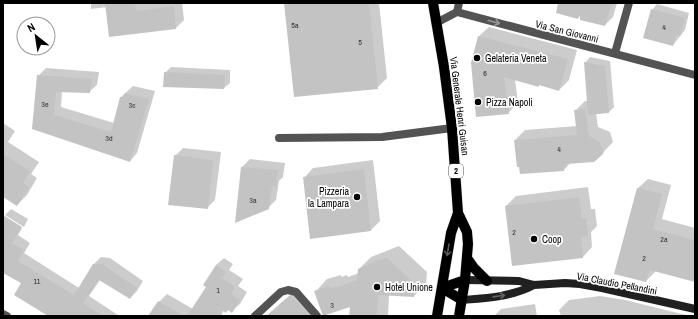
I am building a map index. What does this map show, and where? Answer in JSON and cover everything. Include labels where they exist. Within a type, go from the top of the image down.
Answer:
[{"type":"main road","name":"Via Generale Henri Guisan","points":[[433,3],[452,128],[458,213],[467,232],[467,258],[462,300]]},
{"type":"main road","name":"Via Generale Henri Guisan","points":[[442,288],[451,233],[458,213]]},
{"type":"main road","points":[[467,258],[474,268],[487,281]]},
{"type":"main road","points":[[442,288],[465,280]]},
{"type":"main road","points":[[442,288],[462,300]]},
{"type":"main road","name":"2","points":[[437,316],[442,288]]},
{"type":"main road","name":"2","points":[[459,316],[462,300]]},
{"type":"street","points":[[436,22],[457,12],[459,3]]},
{"type":"street","points":[[615,53],[629,3]]},
{"type":"street","name":"Via San Giovanni","points":[[457,12],[695,75]]},
{"type":"street","points":[[280,138],[382,136],[452,128]]},
{"type":"street","name":"Via Claudio Pellandini","points":[[465,280],[519,281],[534,285],[580,284],[695,309]]},
{"type":"street","name":"Via Claudio Pellandini","points":[[462,300],[501,297],[521,292],[534,285]]},
{"type":"street","points":[[255,316],[281,292],[288,290],[296,292],[317,316]]},
{"type":"street","points":[[3,314],[7,316]]},
{"type":"building","points":[[105,3],[135,3],[136,11],[174,6],[176,29],[109,37]]},
{"type":"building","points":[[284,3],[369,3],[378,89],[294,97]]},
{"type":"building","points":[[558,3],[612,3],[605,26],[580,20],[580,14],[578,19],[556,13]]},
{"type":"building","points":[[651,9],[685,18],[680,36],[676,35],[673,46],[643,38]]},
{"type":"building","points":[[478,36],[568,59],[559,91],[504,77],[509,114],[476,117],[471,63]]},
{"type":"building","points":[[584,62],[605,66],[609,113],[588,115]]},
{"type":"building","points":[[164,72],[225,75],[224,89],[163,87]]},
{"type":"building","points":[[37,75],[92,79],[90,93],[56,92],[54,115],[111,132],[120,97],[123,97],[125,93],[149,99],[130,162],[32,129]]},
{"type":"building","points":[[585,109],[589,136],[600,142],[604,152],[602,155],[594,162],[566,164],[564,171],[520,174],[519,167],[517,167],[514,140],[577,135],[574,110]]},
{"type":"building","points":[[3,154],[30,171],[23,183],[29,187],[17,206],[3,197]]},
{"type":"building","points":[[174,155],[213,160],[208,209],[168,205]]},
{"type":"building","points":[[241,167],[278,170],[276,186],[272,186],[269,209],[235,223]]},
{"type":"building","points":[[364,169],[371,231],[310,239],[303,177]]},
{"type":"building","points":[[637,188],[662,194],[653,229],[695,240],[695,282],[650,270],[646,282],[614,274]]},
{"type":"building","points":[[579,197],[582,219],[586,218],[588,236],[581,237],[583,258],[512,266],[505,206]]},
{"type":"building","points":[[3,215],[22,227],[12,243],[24,250],[18,261],[74,295],[93,264],[102,264],[137,288],[130,299],[99,280],[83,303],[103,316],[48,316],[14,295],[21,283],[3,273]]},
{"type":"building","name":"Hotel Unione","points":[[386,257],[415,284],[414,297],[378,295],[377,316],[349,316],[350,307],[323,316],[314,291],[329,286],[330,288],[336,286],[336,288],[357,280],[358,269]]},
{"type":"building","points":[[216,265],[226,272],[222,278],[235,287],[231,294],[240,300],[232,313],[228,310],[226,313],[222,310],[219,316],[187,316],[206,287],[203,285]]},
{"type":"building","points":[[289,296],[293,297],[310,316],[266,316]]},
{"type":"building","points":[[158,301],[184,316],[148,316]]},
{"type":"place","name":"Gelateria Veneta","points":[[477,58]]},
{"type":"place","name":"Pizza Napoli","points":[[478,102]]},
{"type":"place","name":"Pizzeria la Lampara","points":[[357,197]]},
{"type":"place","name":"Coop","points":[[534,239]]},
{"type":"place","name":"Hotel Unione","points":[[377,287]]}]
